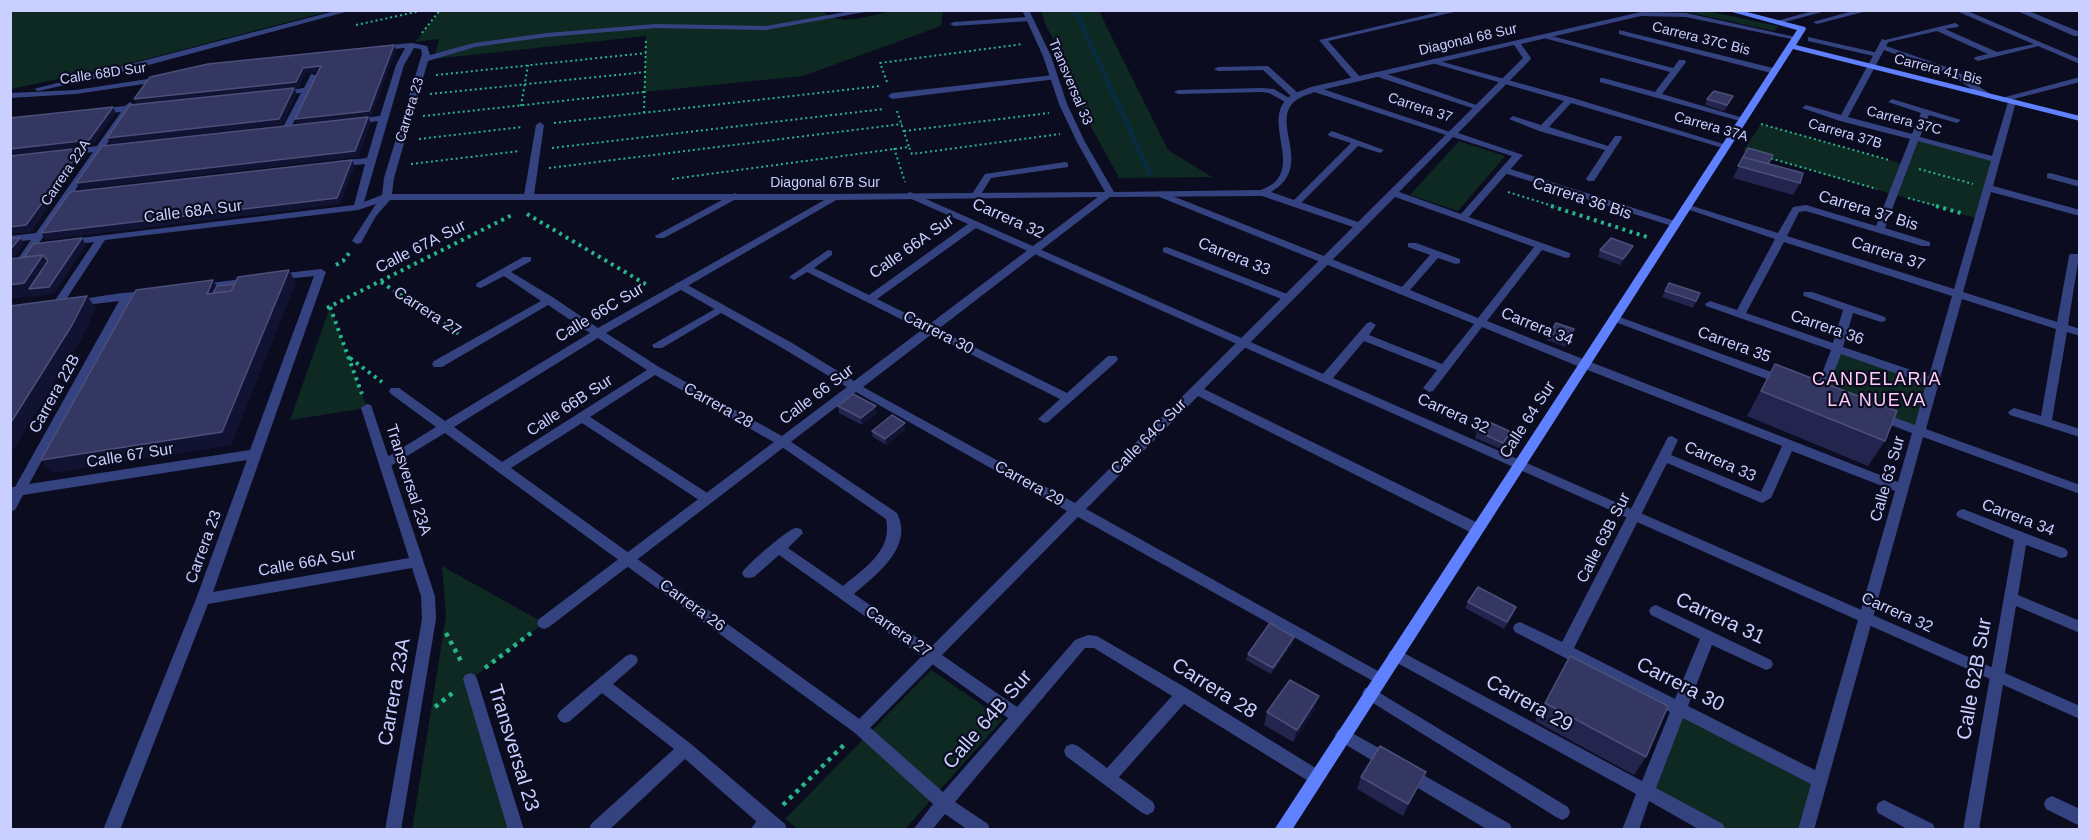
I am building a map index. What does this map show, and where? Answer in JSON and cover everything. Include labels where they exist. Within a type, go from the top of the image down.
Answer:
[{"type":"street","points":[[10,96],[350,10]]},
{"type":"street","points":[[832,10],[847,14]]},
{"type":"street","points":[[425,59],[474,45],[547,35],[656,26],[766,28],[873,10]]},
{"type":"street","points":[[984,10],[991,22]]},
{"type":"street","points":[[1358,79],[1323,40],[1460,10]]},
{"type":"street","points":[[1728,10],[1776,22],[1827,10]]},
{"type":"street","points":[[1818,22],[1868,10]]},
{"type":"street","points":[[1957,10],[2079,62]]},
{"type":"street","points":[[2018,10],[2078,34]]},
{"type":"street","name":"Diagonal 68 Sur","points":[[1293,98],[1314,89],[1641,14],[1658,13],[1713,20],[1793,42]]},
{"type":"street","points":[[954,24],[991,22],[1026,15]]},
{"type":"street","name":"Transversal 33","points":[[1026,15],[1054,77],[1066,111],[1110,193]]},
{"type":"street","name":"Calle 64 Sur","points":[[1282,830],[1802,28],[1776,22]]},
{"type":"street","points":[[1844,119],[1882,48],[1955,25]]},
{"type":"street","name":"Carrera 41 Bis","points":[[1938,29],[1996,55]]},
{"type":"street","name":"Carrera 37C Bis","points":[[1622,32],[1774,71]]},
{"type":"street","points":[[2063,38],[2078,34]]},
{"type":"street","points":[[1547,36],[1675,71]]},
{"type":"street","points":[[1811,39],[1882,48],[1952,72],[1989,96]]},
{"type":"street","name":"Calle 64C Sur","points":[[860,728],[1527,58],[1516,42]]},
{"type":"street","name":"Carrera 41 Bis","points":[[1793,42],[1872,66],[2079,119]]},
{"type":"street","points":[[374,49],[412,45]]},
{"type":"street","name":"Carrera 23","points":[[357,241],[372,215],[387,197],[393,166],[425,59],[424,48],[412,45],[405,55],[369,161],[358,207]]},
{"type":"street","points":[[1978,59],[2039,45]]},
{"type":"street","name":"Carrera 37A","points":[[1435,61],[1726,146]]},
{"type":"street","points":[[1657,95],[1682,62]]},
{"type":"street","points":[[1218,69],[1260,66],[1293,98]]},
{"type":"street","points":[[1378,74],[1478,107]]},
{"type":"street","points":[[286,129],[314,76]]},
{"type":"street","name":"Calle 68D Sur","points":[[10,96],[108,88],[169,77]]},
{"type":"street","points":[[892,96],[1054,77]]},
{"type":"street","points":[[2007,101],[2079,79]]},
{"type":"street","points":[[1603,80],[1743,119]]},
{"type":"street","name":"Carrera 37","points":[[1314,89],[1518,155],[1504,170]]},
{"type":"street","points":[[271,94],[306,90]]},
{"type":"street","points":[[1178,92],[1267,90],[1293,98]]},
{"type":"street","name":"Carrera 22A","points":[[42,241],[67,195],[138,95]]},
{"type":"street","points":[[1263,193],[1280,184],[1287,171],[1285,109],[1293,98]]},
{"type":"street","points":[[1542,129],[1570,100]]},
{"type":"street","name":"Calle 63 Sur","points":[[1806,830],[1996,160],[2007,101]]},
{"type":"street","points":[[1892,102],[1957,120]]},
{"type":"street","points":[[93,112],[152,106]]},
{"type":"street","name":"Carrera 37C","points":[[1806,108],[1996,160]]},
{"type":"street","points":[[1879,230],[1926,111]]},
{"type":"street","points":[[340,123],[383,118]]},
{"type":"street","points":[[1514,119],[1610,149]]},
{"type":"street","points":[[530,195],[540,125]]},
{"type":"street","points":[[274,130],[297,128]]},
{"type":"street","points":[[1332,134],[1380,150]]},
{"type":"street","points":[[1591,179],[1618,138]]},
{"type":"street","points":[[1295,204],[1358,142]]},
{"type":"street","points":[[54,153],[122,146]]},
{"type":"street","points":[[322,166],[369,161]]},
{"type":"street","points":[[977,194],[988,176],[994,174],[1065,165]]},
{"type":"street","points":[[1463,218],[1504,170],[1675,224]]},
{"type":"street","points":[[2050,176],[2079,184]]},
{"type":"street","points":[[1988,188],[2079,213]]},
{"type":"street","name":"Calle 66 Sur","points":[[544,623],[1110,193]]},
{"type":"street","points":[[1263,193],[1359,226]]},
{"type":"street","name":"Diagonal 67B Sur","points":[[387,197],[530,195],[835,197],[1263,193]]},
{"type":"street","points":[[1393,193],[1566,255]]},
{"type":"street","points":[[67,195],[78,194]]},
{"type":"street","name":"Carrera 34","points":[[1160,194],[1902,489]]},
{"type":"street","name":"Carrera 32","points":[[910,195],[1520,463],[1634,516],[2079,713]]},
{"type":"street","points":[[660,236],[735,196]]},
{"type":"street","name":"Calle 68A Sur","points":[[55,244],[358,207],[387,197]]},
{"type":"street","name":"Calle 66C Sur","points":[[385,464],[447,428],[597,333],[835,197]]},
{"type":"street","points":[[358,207],[372,215]]},
{"type":"street","name":"Carrera 37","points":[[1686,207],[2079,333]]},
{"type":"street","name":"Carrera 37 Bis","points":[[1780,237],[1796,209],[1800,208],[1926,244]]},
{"type":"street","name":"Calle 66A Sur","points":[[870,299],[975,224]]},
{"type":"street","points":[[1740,315],[1780,237]]},
{"type":"street","points":[[57,305],[102,238]]},
{"type":"street","points":[[10,239],[42,241]]},
{"type":"street","points":[[18,267],[31,247],[42,241]]},
{"type":"street","points":[[1413,245],[1456,261]]},
{"type":"street","points":[[1429,388],[1541,245]]},
{"type":"street","name":"Carrera 33","points":[[1167,250],[1288,298]]},
{"type":"street","points":[[794,277],[828,253]]},
{"type":"street","points":[[1404,291],[1436,254]]},
{"type":"street","points":[[2046,422],[2061,327],[2074,285],[2074,256]]},
{"type":"street","points":[[481,285],[527,259]]},
{"type":"street","name":"Carrera 30","points":[[807,268],[1068,398]]},
{"type":"street","points":[[196,288],[321,272]]},
{"type":"street","name":"Carrera 23","points":[[111,830],[203,599],[321,272]]},
{"type":"street","name":"Carrera 28","points":[[504,272],[655,370],[783,442],[892,516],[896,535],[883,558],[844,594]]},
{"type":"street","name":"Carrera 29","points":[[680,285],[855,387],[1380,679]]},
{"type":"street","points":[[46,307],[161,292]]},
{"type":"street","points":[[1808,294],[1881,320]]},
{"type":"street","name":"Carrera 22B","points":[[10,507],[15,491],[127,296]]},
{"type":"street","points":[[438,364],[550,300]]},
{"type":"street","name":"Carrera 36","points":[[1710,304],[1933,382]]},
{"type":"street","points":[[658,345],[722,308]]},
{"type":"street","points":[[1837,349],[1849,308]]},
{"type":"street","name":"Carrera 35","points":[[1614,318],[1815,392],[1837,349]]},
{"type":"street","points":[[1326,378],[1371,325]]},
{"type":"street","points":[[1362,336],[1444,369]]},
{"type":"street","points":[[1044,419],[1112,359]]},
{"type":"street","name":"Calle 66B Sur","points":[[502,468],[655,370]]},
{"type":"street","points":[[1196,390],[1477,530]]},
{"type":"street","name":"Carrera 26","points":[[395,391],[860,728],[944,803],[982,830]]},
{"type":"street","name":"Transversal 23A","points":[[367,408],[417,562]]},
{"type":"street","points":[[1864,410],[2079,490]]},
{"type":"street","points":[[2014,412],[2079,434]]},
{"type":"street","points":[[582,417],[707,499]]},
{"type":"street","name":"Calle 63B Sur","points":[[1565,651],[1672,440]]},
{"type":"street","name":"Carrera 33","points":[[1664,457],[1762,498],[1766,495],[1789,444]]},
{"type":"street","name":"Calle 67 Sur","points":[[15,491],[255,454]]},
{"type":"street","name":"Carrera 34","points":[[1963,514],[2061,553]]},
{"type":"street","points":[[748,573],[796,533]]},
{"type":"street","name":"Calle 62B Sur","points":[[1971,830],[2021,537]]},
{"type":"street","name":"Carrera 27","points":[[778,548],[1019,717]]},
{"type":"street","name":"Calle 66A Sur","points":[[203,599],[417,562]]},
{"type":"street","name":"Carrera 23A","points":[[393,830],[429,619],[428,596],[417,562]]},
{"type":"street","points":[[2011,598],[2079,627]]},
{"type":"street","name":"Carrera 31","points":[[1656,611],[1766,664]]},
{"type":"street","name":"Carrera 30","points":[[1520,628],[1820,780]]},
{"type":"street","points":[[1630,830],[1708,636]]},
{"type":"street","name":"Carrera 28","points":[[1088,641],[1097,642],[1316,777]]},
{"type":"street","name":"Calle 64B Sur","points":[[921,830],[1080,644],[1088,641]]},
{"type":"street","name":"Carrera 29","points":[[1395,655],[1717,830]]},
{"type":"street","points":[[565,716],[631,660]]},
{"type":"street","name":"Transversal 23","points":[[470,680],[516,830]]},
{"type":"street","points":[[603,685],[685,749],[768,826]]},
{"type":"street","points":[[1370,693],[1562,812]]},
{"type":"street","points":[[1108,778],[1184,694]]},
{"type":"street","points":[[1343,735],[1504,830]]},
{"type":"street","points":[[597,830],[685,749]]},
{"type":"street","points":[[1071,751],[1147,807]]},
{"type":"street","points":[[2052,804],[2079,818]]},
{"type":"street","points":[[1884,808],[1927,830]]},
{"type":"path","points":[[412,45],[440,10]]},
{"type":"path","points":[[644,113],[646,36]]},
{"type":"path","points":[[880,63],[1039,42]]},
{"type":"path","points":[[420,77],[646,53]]},
{"type":"path","points":[[521,105],[528,65]]},
{"type":"path","points":[[414,96],[645,72]]},
{"type":"path","points":[[401,141],[888,85]]},
{"type":"path","points":[[408,118],[644,92]]},
{"type":"path","points":[[393,166],[884,108]]},
{"type":"path","points":[[904,131],[1066,111]]},
{"type":"path","name":"Carrera 37B","points":[[1743,119],[1988,188]]},
{"type":"path","points":[[534,170],[902,124]]},
{"type":"path","points":[[669,179],[894,148],[909,147],[912,154],[1076,131]]},
{"type":"path","points":[[894,148],[910,195]]},
{"type":"path","name":"Carrera 37A","points":[[1765,157],[1979,219]]},
{"type":"path","name":"Carrera 36 Bis","points":[[1490,186],[1663,243]]},
{"type":"path","name":"Calle 67A Sur","points":[[303,321],[520,210],[663,294]]},
{"type":"path","points":[[321,272],[343,261],[357,241]]},
{"type":"path","name":"Carrera 27","points":[[380,282],[474,343]]},
{"type":"path","points":[[330,307],[367,408]]},
{"type":"path","points":[[348,357],[395,391]]},
{"type":"path","points":[[429,619],[448,635],[470,680]]},
{"type":"path","points":[[768,826],[860,728]]},
{"type":"green space","points":[[11,10],[330,11],[120,66],[11,89]]},
{"type":"green space","points":[[821,10],[838,19],[848,20],[901,10],[943,11],[941,26],[803,76],[644,92],[646,36],[434,59],[439,39],[415,42],[440,11]]},
{"type":"green space","points":[[1041,11],[1099,11],[1168,150],[1212,177],[1119,178],[1082,110],[1065,59],[1046,26]]},
{"type":"green space","points":[[1682,11],[1707,11],[1778,26],[1775,31]]},
{"type":"green space","points":[[1761,124],[1903,164],[1915,138],[1996,160],[1979,219],[1743,151]]},
{"type":"green space","points":[[1459,141],[1505,156],[1458,211],[1410,195]]},
{"type":"green space","points":[[330,307],[367,408],[290,420]]},
{"type":"green space","points":[[1837,349],[1933,382],[1919,431],[1820,394]]},
{"type":"green space","points":[[442,566],[544,623],[470,680],[516,829],[412,830],[446,616]]},
{"type":"green space","points":[[931,670],[1003,719],[905,829],[798,829],[785,819]]},
{"type":"green space","points":[[1680,709],[1820,780],[1806,829],[1717,829],[1646,791]]},
{"type":"building","points":[[394,45],[369,111],[295,119],[321,66],[303,68],[296,82],[134,99],[150,77],[208,64]]},
{"type":"building","points":[[294,88],[279,119],[107,138],[130,105]]},
{"type":"building","points":[[1714,91],[1733,96],[1727,105],[1707,99]]},
{"type":"building","points":[[113,107],[89,140],[10,149],[10,118]]},
{"type":"building","points":[[368,117],[355,151],[76,183],[102,146]]},
{"type":"building","points":[[82,148],[26,225],[10,227],[10,156]]},
{"type":"building","points":[[1748,148],[1773,155],[1768,164],[1743,157]]},
{"type":"building","points":[[1743,157],[1803,173],[1800,183],[1738,166]]},
{"type":"building","points":[[352,160],[337,198],[41,233],[70,192]]},
{"type":"building","points":[[20,238],[10,250],[10,239]]},
{"type":"building","points":[[82,238],[49,287],[29,289],[48,261],[43,255],[24,257],[33,244]]},
{"type":"building","points":[[1611,238],[1633,246],[1623,259],[1600,250]]},
{"type":"building","points":[[43,255],[24,283],[10,285],[10,259]]},
{"type":"building","points":[[289,270],[222,432],[41,460],[136,290],[213,280],[207,294],[231,291],[238,277]]},
{"type":"building","points":[[1669,283],[1700,293],[1696,301],[1665,291]]},
{"type":"building","points":[[235,284],[231,291],[213,293],[217,286]]},
{"type":"building","points":[[87,296],[72,325],[10,424],[10,306]]},
{"type":"building","points":[[1556,323],[1574,329],[1568,340],[1550,333]]},
{"type":"building","points":[[1775,364],[1897,411],[1885,441],[1761,391]]},
{"type":"building","points":[[853,394],[876,406],[861,418],[838,406]]},
{"type":"building","points":[[892,415],[905,423],[885,439],[872,431]]},
{"type":"building","points":[[1485,420],[1511,432],[1503,443],[1477,431]]},
{"type":"building","points":[[1478,587],[1516,607],[1507,622],[1468,602]]},
{"type":"building","points":[[1270,623],[1294,637],[1273,668],[1248,654]]},
{"type":"building","points":[[1570,656],[1668,706],[1646,757],[1545,703]]},
{"type":"building","points":[[1290,680],[1319,696],[1297,730],[1267,712]]},
{"type":"building","points":[[1380,746],[1426,772],[1408,804],[1361,777]]},
{"type":"waterway","points":[[1075,10],[1150,174]]},
{"type":"district","name":"CANDELARIA LA NUEVA","points":[[1877,390]]}]
